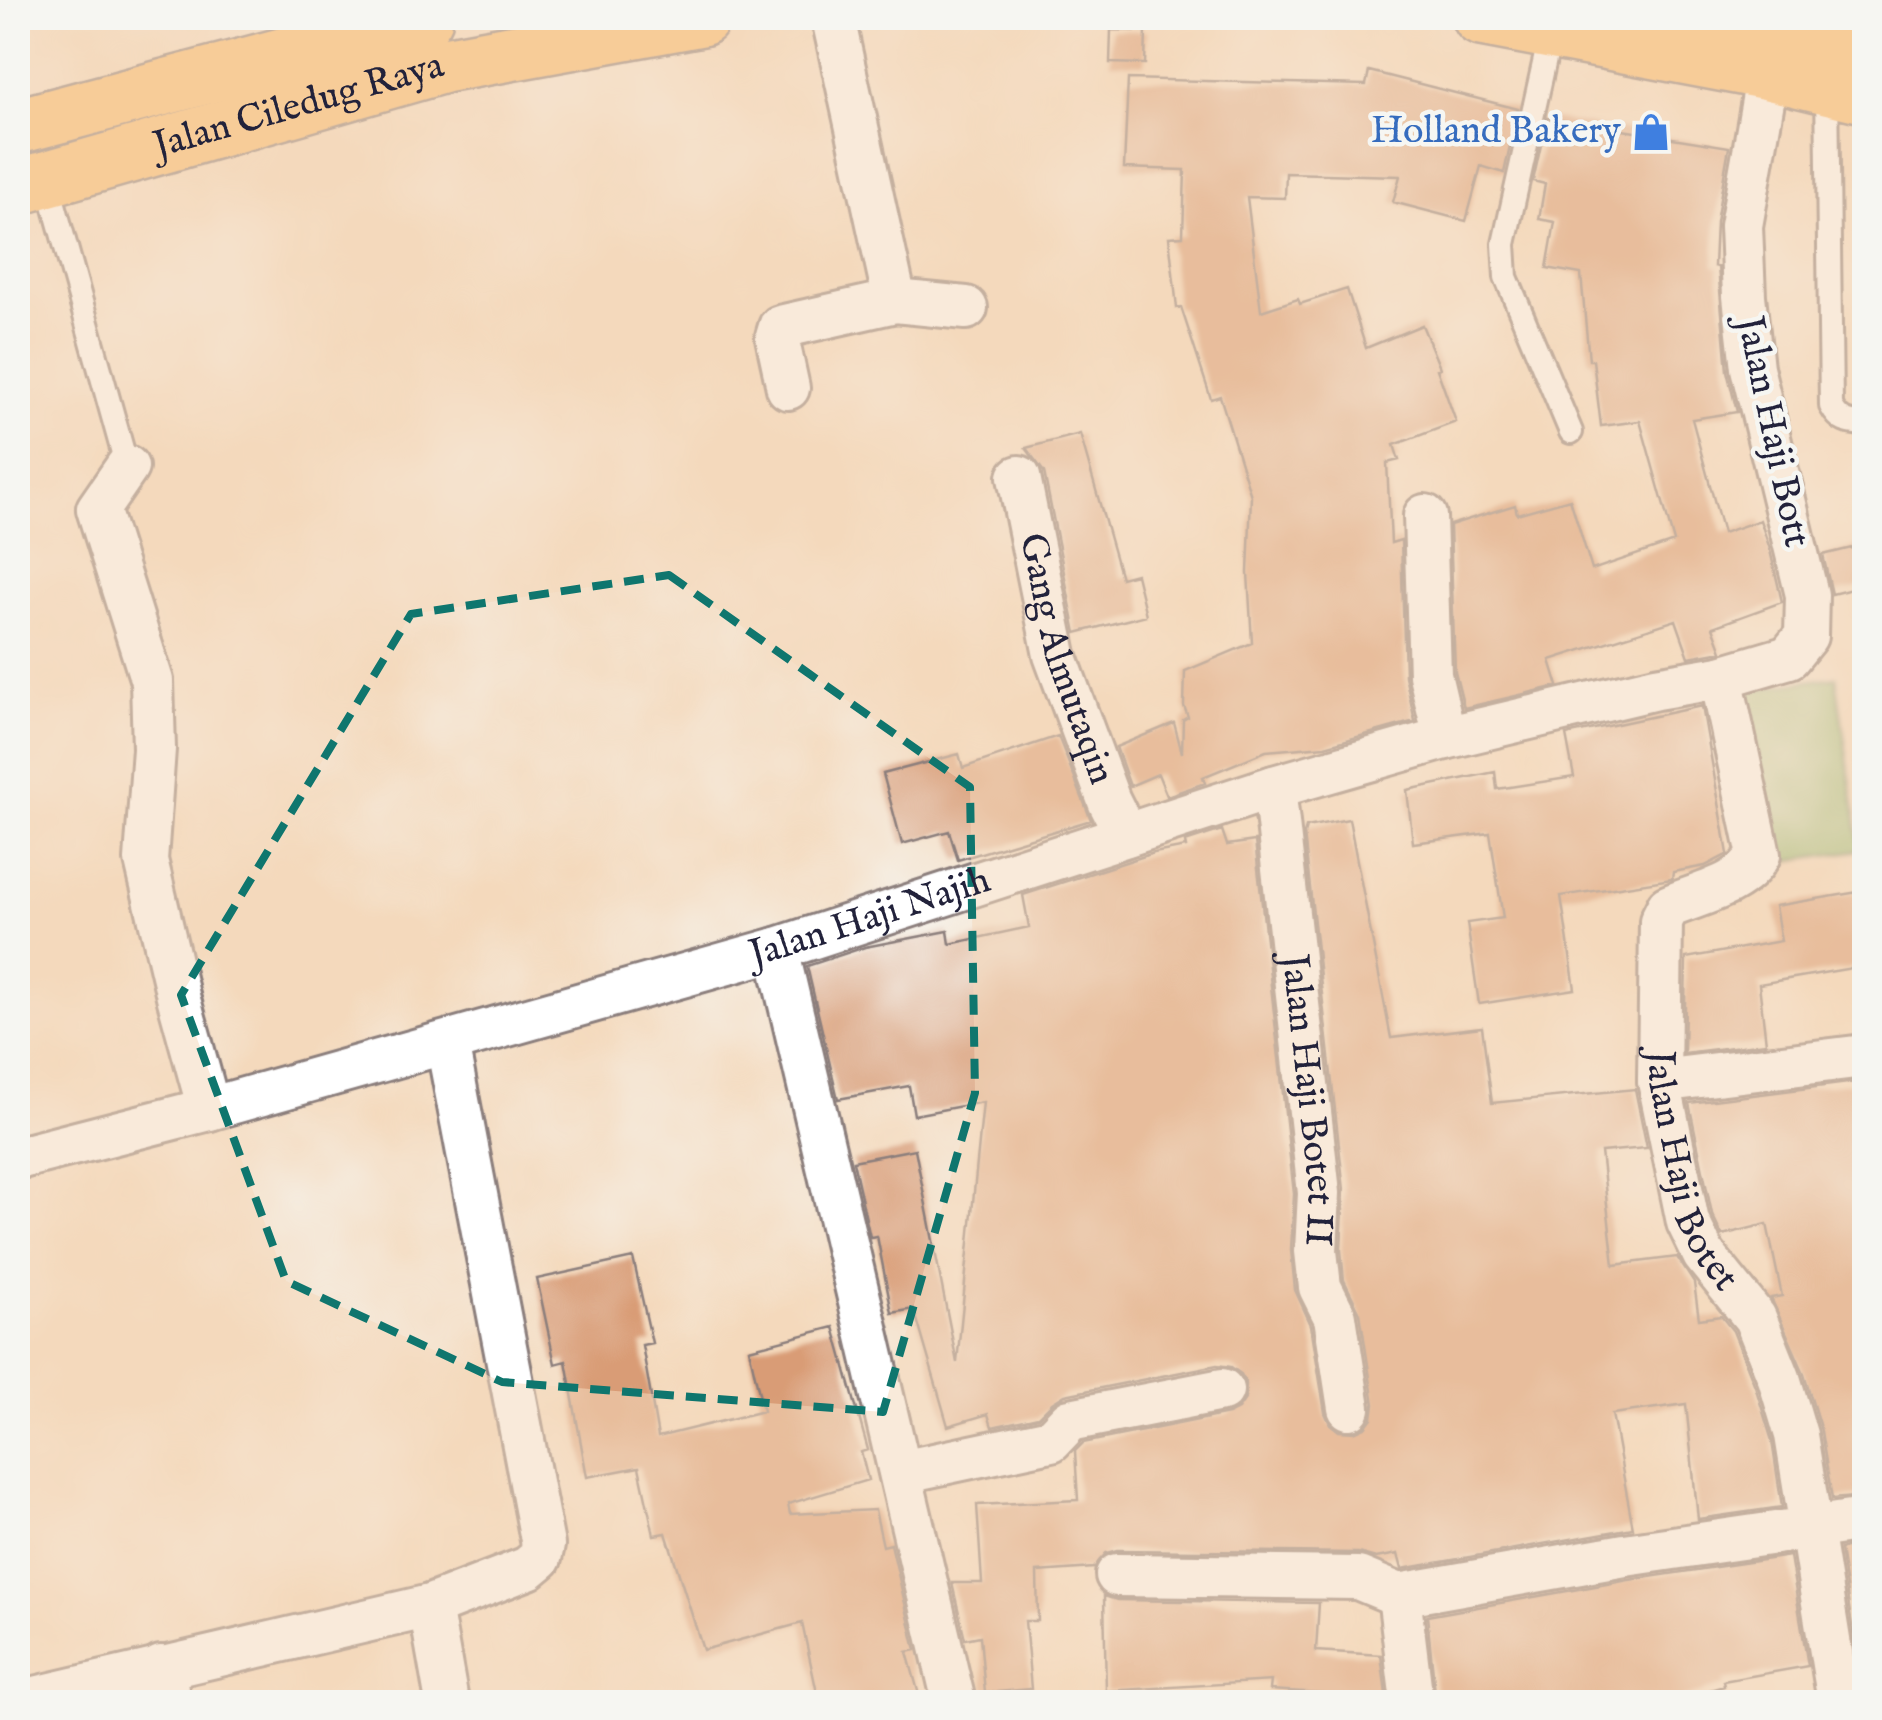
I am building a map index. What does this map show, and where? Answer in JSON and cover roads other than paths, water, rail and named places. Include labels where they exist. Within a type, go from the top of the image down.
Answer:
[{"type":"main road","name":"Jalan Ciledug Raya","points":[[18,126],[367,24],[426,18]]},
{"type":"main road","name":"Jalan Ciledug Raya","points":[[32,183],[444,65],[702,18]]},
{"type":"main road","points":[[1481,18],[1551,32],[1748,32],[1848,68]]},
{"type":"street","points":[[833,18],[895,301]]},
{"type":"street","name":"Jalan Haji Bott","points":[[1721,677],[1789,657],[1806,636],[1809,620],[1807,595],[1752,368],[1744,296],[1741,226],[1748,32]]},
{"type":"street","points":[[788,388],[776,337],[780,327],[895,301],[966,308]]},
{"type":"street","points":[[127,467],[98,510],[152,681],[154,749],[146,860],[209,1109]]},
{"type":"street","name":"Gang Almutaqin","points":[[1019,477],[1055,655],[1126,836]]},
{"type":"street","points":[[1425,516],[1430,675],[1445,738]]},
{"type":"street","name":"Jalan Haji Najih","points":[[18,1158],[447,1044],[777,949],[1274,787],[1445,738],[1656,688],[1721,677]]},
{"type":"street","name":"Jalan Haji Botet","points":[[1721,677],[1759,855],[1750,870],[1734,881],[1668,907],[1662,921],[1659,1081],[1688,1222],[1704,1255],[1755,1318],[1780,1378],[1796,1435],[1839,1702]]},
{"type":"street","name":"Jalan Haji Botet II","points":[[1274,787],[1319,1194],[1320,1287],[1335,1317],[1350,1408]]},
{"type":"street","points":[[777,949],[954,1702]]},
{"type":"street","points":[[18,1702],[166,1684],[430,1606],[528,1568],[540,1558],[543,1545],[447,1044]]},
{"type":"street","points":[[1659,1081],[1864,1056]]},
{"type":"street","points":[[901,1472],[1051,1440],[1070,1420],[1222,1390]]},
{"type":"street","points":[[1117,1575],[1358,1578],[1399,1595],[1864,1520]]},
{"type":"street","points":[[1399,1595],[1412,1702]]},
{"type":"street","points":[[430,1606],[447,1702]]},
{"type":"lane","points":[[1551,32],[1504,244],[1506,277],[1570,432]]},
{"type":"lane","points":[[1848,68],[1831,406],[1846,423],[1864,424]]},
{"type":"lane","points":[[32,183],[127,467]]},
{"type":"place","name":"Holland Bakery","points":[[1651,132]]}]
